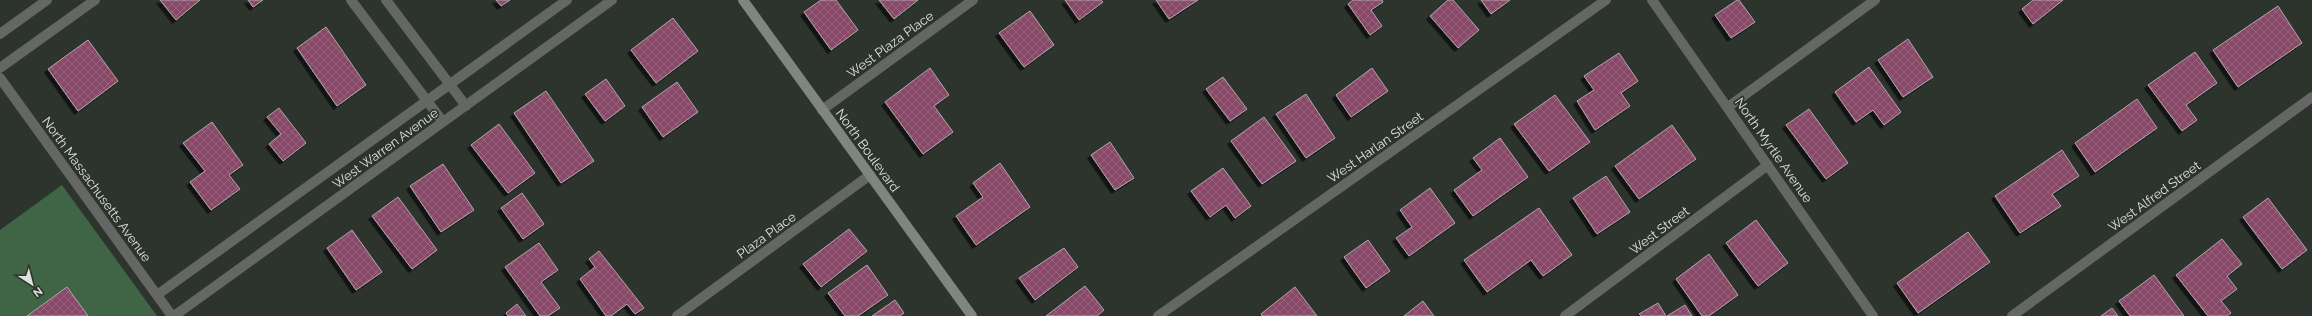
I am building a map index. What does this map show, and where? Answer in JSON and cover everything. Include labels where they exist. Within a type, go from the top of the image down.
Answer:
[{"type":"street","points":[[0,34],[47,0]]},
{"type":"street","points":[[0,68],[95,0]]},
{"type":"street","points":[[351,0],[443,122]]},
{"type":"street","points":[[386,0],[466,106]]},
{"type":"street","name":"West Warren Avenue","points":[[157,295],[567,0]]},
{"type":"street","name":"West Warren Avenue","points":[[173,316],[612,0]]},
{"type":"street","name":"North Boulevard","points":[[743,0],[972,316]]},
{"type":"street","name":"West Plaza Place","points":[[822,110],[974,0]]},
{"type":"street","name":"West Harlan Street","points":[[1158,316],[1606,0]]},
{"type":"street","name":"North Myrtle Avenue","points":[[1652,0],[1873,316]]},
{"type":"street","points":[[1728,107],[1875,0]]},
{"type":"street","name":"North Massachusetts Avenue","points":[[0,78],[173,316]]},
{"type":"street","name":"West Alfred Street","points":[[2012,316],[2312,97]]},
{"type":"street","name":"West Street","points":[[1565,316],[1768,165]]},
{"type":"street","name":"Plaza Place","points":[[678,316],[870,175]]},
{"type":"green space","points":[[62,185],[157,316],[0,316],[0,230]]},
{"type":"building","points":[[160,0],[200,0],[176,20]]},
{"type":"building","points":[[248,0],[263,0],[253,7]]},
{"type":"building","points":[[496,0],[510,0],[501,6]]},
{"type":"building","points":[[821,0],[836,0],[858,30],[831,50],[804,12]]},
{"type":"building","points":[[879,0],[918,0],[894,19]]},
{"type":"building","points":[[1065,0],[1101,0],[1103,2],[1079,20]]},
{"type":"building","points":[[1156,0],[1198,0],[1169,19]]},
{"type":"building","points":[[1353,0],[1382,0],[1383,2],[1371,10],[1382,26],[1370,35],[1348,4]]},
{"type":"building","points":[[1448,0],[1453,0],[1479,30],[1458,48],[1430,16]]},
{"type":"building","points":[[1481,0],[1510,0],[1491,14]]},
{"type":"building","points":[[1739,0],[1755,22],[1731,38],[1715,15]]},
{"type":"building","points":[[2033,0],[2063,0],[2033,24],[2022,9]]},
{"type":"building","points":[[2278,6],[2302,43],[2238,87],[2213,50]]},
{"type":"building","points":[[1030,11],[1054,45],[1024,67],[999,33]]},
{"type":"building","points":[[673,18],[698,51],[656,83],[631,50]]},
{"type":"building","points":[[326,27],[366,85],[337,106],[297,48]]},
{"type":"building","points":[[1908,39],[1933,77],[1903,97],[1878,60]]},
{"type":"building","points":[[88,40],[118,81],[78,111],[48,69]]},
{"type":"building","points":[[2195,52],[2217,83],[2186,105],[2197,120],[2182,131],[2148,85]]},
{"type":"building","points":[[1619,53],[1638,81],[1621,93],[1630,106],[1595,130],[1577,101],[1594,90],[1584,76]]},
{"type":"building","points":[[1869,67],[1901,112],[1884,125],[1873,110],[1856,122],[1835,92]]},
{"type":"building","points":[[930,68],[949,95],[934,106],[953,132],[923,154],[885,102]]},
{"type":"building","points":[[1372,68],[1388,91],[1351,117],[1336,95]]},
{"type":"building","points":[[1223,77],[1247,109],[1230,121],[1206,89]]},
{"type":"building","points":[[606,79],[625,106],[605,121],[585,94]]},
{"type":"building","points":[[677,82],[698,112],[663,137],[642,107]]},
{"type":"building","points":[[546,91],[594,161],[561,183],[514,113]]},
{"type":"building","points":[[1306,94],[1335,138],[1306,158],[1276,114]]},
{"type":"building","points":[[1555,95],[1590,142],[1549,171],[1514,124]]},
{"type":"building","points":[[2137,99],[2157,128],[2095,172],[2075,143]]},
{"type":"building","points":[[279,108],[306,143],[283,161],[269,144],[281,134],[267,117]]},
{"type":"building","points":[[1809,109],[1848,163],[1826,179],[1786,125]]},
{"type":"building","points":[[1264,117],[1296,161],[1262,184],[1231,141]]},
{"type":"building","points":[[212,122],[243,165],[229,175],[240,189],[211,210],[190,182],[205,171],[183,143]]},
{"type":"building","points":[[499,124],[535,173],[508,193],[471,145]]},
{"type":"building","points":[[1672,125],[1696,159],[1639,199],[1615,166]]},
{"type":"building","points":[[1500,138],[1528,177],[1473,216],[1454,190],[1482,170],[1473,158]]},
{"type":"building","points":[[1110,142],[1134,178],[1115,190],[1091,155]]},
{"type":"building","points":[[2062,150],[2079,176],[2052,194],[2061,206],[2020,233],[1995,196]]},
{"type":"building","points":[[1000,163],[1030,207],[976,245],[956,216],[983,197],[973,183]]},
{"type":"building","points":[[443,164],[474,210],[441,232],[410,186]]},
{"type":"building","points":[[1223,168],[1251,206],[1235,218],[1226,205],[1210,217],[1191,191]]},
{"type":"building","points":[[1606,176],[1630,212],[1597,234],[1573,198]]},
{"type":"building","points":[[1430,188],[1455,223],[1409,256],[1396,238],[1412,227],[1400,210]]},
{"type":"building","points":[[522,193],[544,224],[523,239],[501,208]]},
{"type":"building","points":[[398,197],[437,250],[412,269],[372,216]]},
{"type":"building","points":[[2268,198],[2307,250],[2282,269],[2243,217]]},
{"type":"building","points":[[1539,208],[1572,255],[1543,276],[1531,260],[1487,292],[1464,260]]},
{"type":"building","points":[[1756,220],[1788,263],[1758,286],[1726,243]]},
{"type":"building","points":[[849,229],[867,251],[821,287],[803,264]]},
{"type":"building","points":[[352,230],[382,272],[356,290],[327,248]]},
{"type":"building","points":[[1968,232],[1990,262],[1918,313],[1897,283]]},
{"type":"building","points":[[2222,239],[2242,264],[2227,276],[2237,289],[2221,301],[2231,313],[2227,316],[2208,316],[2176,275]]},
{"type":"building","points":[[1368,240],[1390,271],[1366,288],[1344,257]]},
{"type":"building","points":[[539,243],[558,270],[541,282],[560,308],[548,316],[540,316],[505,267]]},
{"type":"building","points":[[1064,248],[1078,267],[1035,300],[1019,278]]},
{"type":"building","points":[[599,251],[644,308],[635,314],[627,304],[611,316],[606,316],[580,279],[595,267],[589,259]]},
{"type":"building","points":[[1709,254],[1738,295],[1709,316],[1702,316],[1676,279]]},
{"type":"building","points":[[867,265],[888,295],[858,316],[845,316],[828,293]]},
{"type":"building","points":[[2154,275],[2184,316],[2130,316],[2119,301]]},
{"type":"building","points":[[1085,286],[1104,310],[1097,316],[1046,316]]},
{"type":"building","points":[[67,287],[88,316],[27,316]]},
{"type":"building","points":[[1295,287],[1317,316],[1262,316],[1261,314]]},
{"type":"building","points":[[895,300],[904,313],[900,316],[872,316]]},
{"type":"building","points":[[1423,301],[1434,316],[1404,316]]},
{"type":"building","points":[[1658,303],[1666,316],[1641,316],[1639,314]]},
{"type":"building","points":[[517,304],[526,316],[508,316],[506,313]]},
{"type":"building","points":[[1685,305],[1692,316],[1667,316]]},
{"type":"building","points":[[2112,308],[2118,316],[2101,316]]}]
